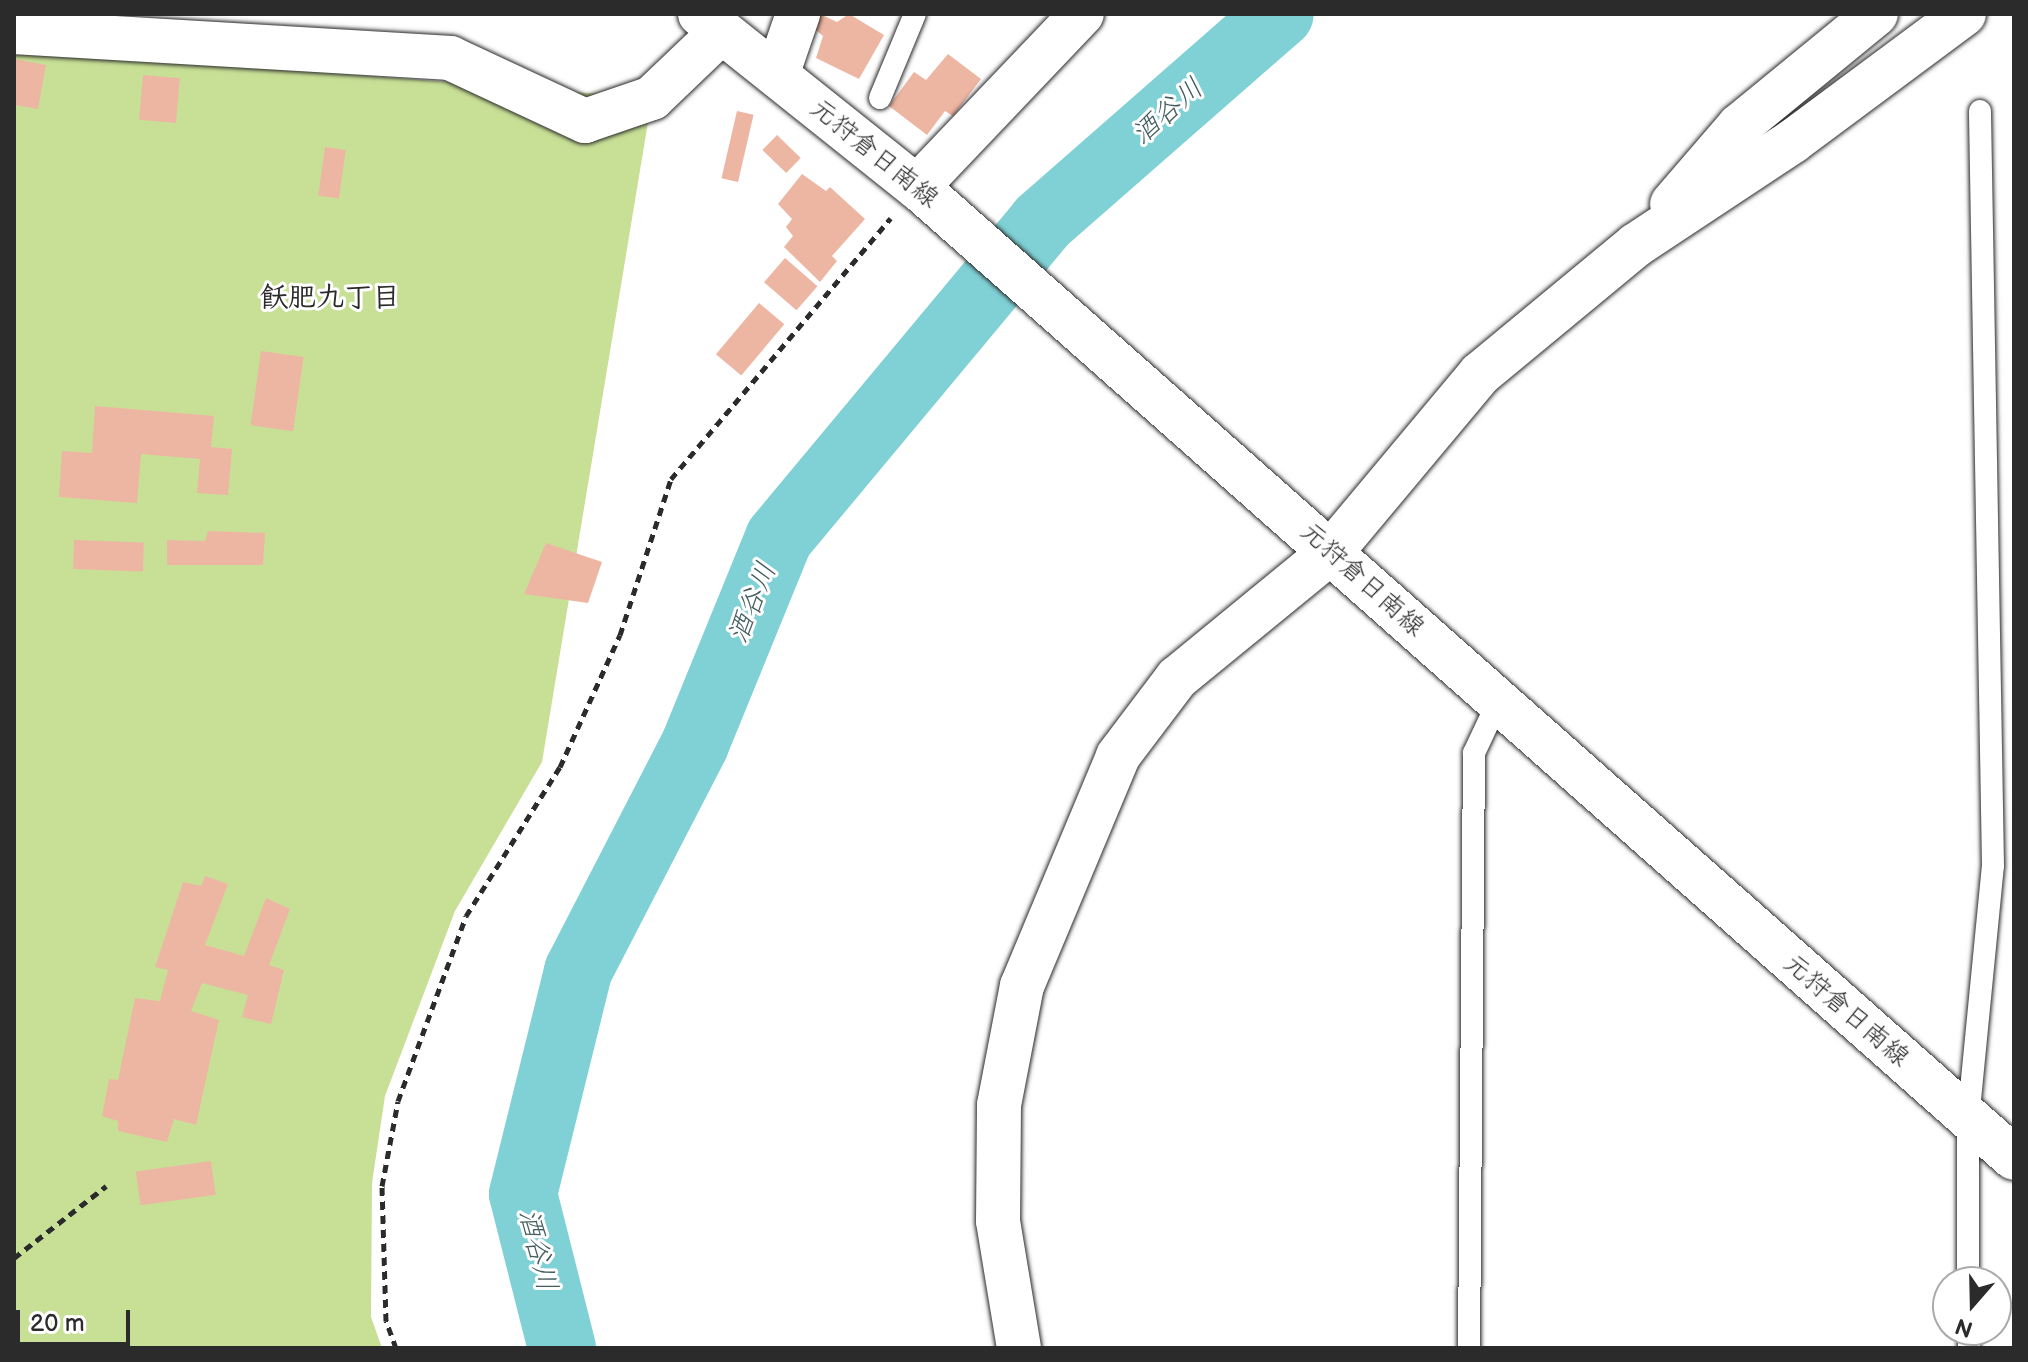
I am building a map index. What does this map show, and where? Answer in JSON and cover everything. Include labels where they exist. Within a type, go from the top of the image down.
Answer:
[{"type":"street","points":[[777,75],[798,14]]},
{"type":"street","points":[[920,190],[1082,14]]},
{"type":"street","points":[[1636,245],[1739,126],[1876,14]]},
{"type":"street","points":[[1019,1348],[998,1221],[999,1105],[1022,986],[1085,822],[1118,756],[1177,678],[1320,540],[1480,374],[1636,245],[1793,141],[1964,14]]},
{"type":"street","points":[[14,32],[450,58],[585,121],[652,98],[710,23]]},
{"type":"street","name":"元狩倉日南線","points":[[710,23],[920,190],[1320,540],[1497,704],[2014,1158]]},
{"type":"lane","points":[[880,98],[915,14]]},
{"type":"lane","points":[[1968,1266],[1968,1120],[1993,866],[1980,111]]},
{"type":"lane","points":[[1469,1348],[1474,753],[1497,704]]},
{"type":"path","points":[[396,1348],[386,1321],[382,1186],[398,1101],[466,916],[566,754],[620,635],[671,479],[920,190]]},
{"type":"path","points":[[14,1258],[106,1186]]},
{"type":"green space","points":[[14,48],[652,98],[542,762],[455,911],[385,1096],[372,1183],[371,1317],[382,1348],[14,1348]]},
{"type":"building","points":[[820,14],[837,22],[849,14],[884,35],[859,79],[816,58],[823,36],[811,26]]},
{"type":"building","points":[[948,54],[981,79],[953,116],[945,111],[927,135],[889,106],[914,72],[926,80]]},
{"type":"building","points":[[14,59],[46,65],[38,109],[14,105]]},
{"type":"building","points":[[143,75],[180,78],[176,123],[139,120]]},
{"type":"building","points":[[737,111],[754,115],[738,182],[721,178]]},
{"type":"building","points":[[777,135],[801,158],[786,173],[762,150]]},
{"type":"building","points":[[325,147],[346,150],[339,198],[318,196]]},
{"type":"building","points":[[802,174],[826,191],[830,187],[865,219],[832,256],[837,261],[820,282],[784,247],[793,236],[786,227],[792,219],[778,204]]},
{"type":"building","points":[[785,258],[817,286],[796,310],[764,282]]},
{"type":"building","points":[[759,303],[784,324],[741,376],[716,354]]},
{"type":"building","points":[[261,351],[304,357],[293,431],[251,425]]},
{"type":"building","points":[[95,406],[214,416],[211,447],[232,449],[228,495],[197,493],[200,459],[141,454],[137,503],[59,497],[62,451],[92,453]]},
{"type":"building","points":[[208,531],[265,533],[263,565],[167,565],[167,540],[205,541]]},
{"type":"building","points":[[74,540],[144,542],[143,571],[73,569]]},
{"type":"building","points":[[546,543],[602,562],[588,603],[524,594]]},
{"type":"building","points":[[205,876],[228,884],[205,945],[244,956],[266,898],[290,909],[269,965],[284,970],[271,1024],[242,1017],[248,995],[202,983],[191,1011],[219,1020],[196,1125],[174,1119],[167,1142],[118,1131],[118,1121],[102,1116],[109,1079],[118,1080],[135,998],[160,1001],[168,970],[155,967],[183,882],[201,886]]},
{"type":"building","points":[[211,1161],[216,1195],[140,1205],[136,1172]]},
{"type":"waterway","name":"酒谷川","points":[[562,1348],[523,1194],[578,971],[695,744],[779,538],[1042,222],[1280,14]]},
{"type":"district","name":"飫肥九丁目","points":[[330,298]]}]
